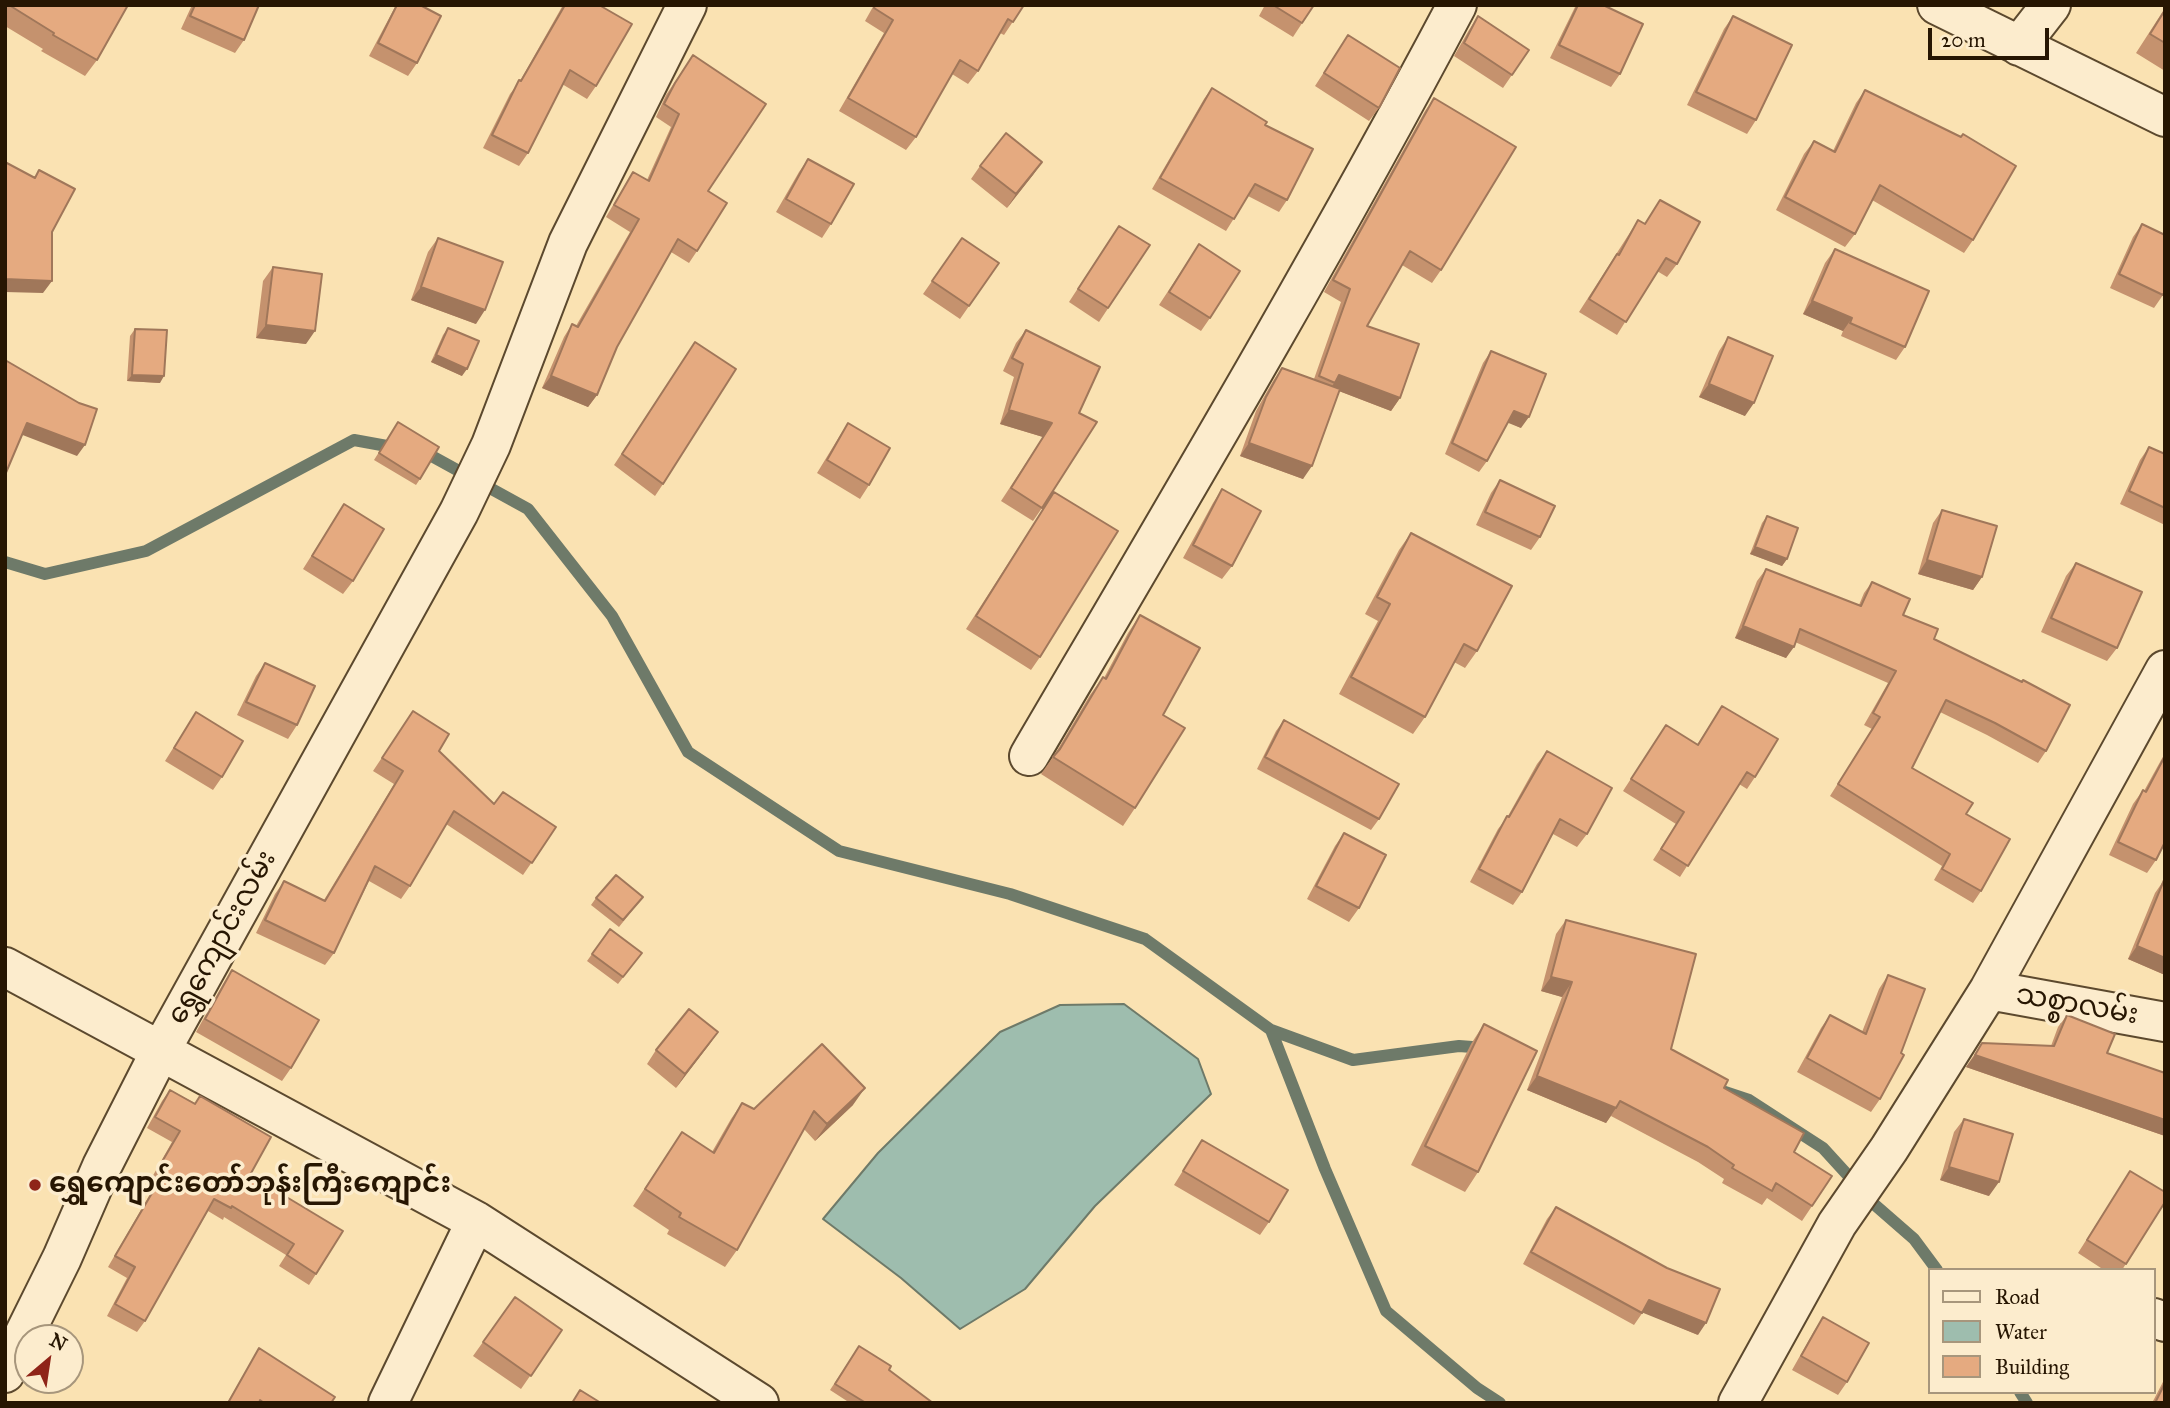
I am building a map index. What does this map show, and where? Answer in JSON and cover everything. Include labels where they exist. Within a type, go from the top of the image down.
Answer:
[{"type":"street","name":"ရွှေကျောင်းလမ်း","points":[[5,1373],[62,1258],[102,1166],[161,1050],[459,512],[491,445],[568,243],[687,5]]},
{"type":"street","points":[[1029,756],[1369,169],[1457,5]]},
{"type":"street","points":[[1937,5],[2165,117]]},
{"type":"street","points":[[2019,46],[2052,5]]},
{"type":"street","points":[[1738,1403],[1836,1224],[1889,1149],[1989,990],[2165,670]]},
{"type":"street","points":[[5,967],[476,1222],[759,1403]]},
{"type":"street","name":"သစ္စာလမ်း","points":[[1989,990],[2165,1021]]},
{"type":"street","points":[[388,1403],[476,1222]]},
{"type":"water","points":[[1124,1004],[1198,1059],[1211,1094],[1095,1206],[1025,1289],[960,1329],[901,1278],[823,1219],[878,1153],[1000,1032],[1060,1005]]},
{"type":"building","points":[[9,5],[128,5],[97,60],[53,35],[54,33]]},
{"type":"building","points":[[195,5],[259,5],[244,40],[190,16]]},
{"type":"building","points":[[397,5],[420,5],[441,16],[417,63],[378,43]]},
{"type":"building","points":[[565,5],[599,5],[632,24],[596,86],[570,70],[528,153],[492,135],[519,80],[521,81]]},
{"type":"building","points":[[875,5],[1024,5],[1013,22],[1008,19],[978,71],[960,60],[916,137],[848,98],[893,20],[874,8]]},
{"type":"building","points":[[1273,5],[1314,5],[1302,23]]},
{"type":"building","points":[[1578,5],[1603,5],[1643,24],[1620,74],[1559,45]]},
{"type":"building","points":[[2165,10],[2165,43],[2150,34]]},
{"type":"building","points":[[1478,16],[1529,50],[1512,75],[1464,43]]},
{"type":"building","points":[[1733,16],[1792,45],[1756,120],[1696,92]]},
{"type":"building","points":[[1348,35],[1400,68],[1379,108],[1324,73]]},
{"type":"building","points":[[693,55],[766,104],[708,191],[727,203],[697,251],[678,239],[617,347],[597,395],[551,376],[572,324],[578,327],[639,219],[614,205],[633,172],[649,181],[679,114],[664,104]]},
{"type":"building","points":[[1212,88],[1267,122],[1265,125],[1313,149],[1287,200],[1255,184],[1234,219],[1160,178]]},
{"type":"building","points":[[1865,90],[1961,137],[1963,134],[2016,166],[1973,240],[1880,185],[1855,234],[1785,197],[1814,141],[1835,152]]},
{"type":"building","points":[[1434,98],[1516,147],[1441,270],[1410,251],[1367,326],[1419,344],[1400,398],[1339,375],[1335,383],[1319,376],[1350,289],[1333,280]]},
{"type":"building","points":[[1006,133],[1042,162],[1016,194],[980,166]]},
{"type":"building","points":[[808,159],[854,184],[831,224],[786,199]]},
{"type":"building","points":[[5,162],[35,178],[39,170],[75,189],[52,232],[52,281],[5,279]]},
{"type":"building","points":[[1660,200],[1700,222],[1677,264],[1666,258],[1626,322],[1589,299],[1617,254],[1619,255],[1638,220],[1645,224]]},
{"type":"building","points":[[2142,224],[2165,235],[2163,295],[2119,274]]},
{"type":"building","points":[[1119,226],[1150,245],[1108,308],[1078,289]]},
{"type":"building","points":[[438,238],[503,262],[485,310],[421,287]]},
{"type":"building","points":[[962,238],[999,263],[969,306],[932,281]]},
{"type":"building","points":[[1199,244],[1240,271],[1210,318],[1169,292]]},
{"type":"building","points":[[1835,249],[1929,291],[1905,347],[1850,323],[1852,318],[1812,301]]},
{"type":"building","points":[[273,267],[322,274],[315,331],[266,325]]},
{"type":"building","points":[[448,328],[479,341],[467,369],[436,355]]},
{"type":"building","points":[[135,329],[167,330],[164,376],[132,375]]},
{"type":"building","points":[[1026,330],[1100,367],[1079,413],[1097,422],[1042,508],[1011,488],[1052,423],[1009,410],[1023,364],[1012,358]]},
{"type":"building","points":[[1728,337],[1773,356],[1754,403],[1709,384]]},
{"type":"building","points":[[695,342],[736,369],[663,484],[622,454]]},
{"type":"building","points":[[1491,351],[1546,374],[1529,417],[1514,411],[1487,461],[1452,443]]},
{"type":"building","points":[[5,360],[79,403],[97,409],[85,445],[27,423],[5,475]]},
{"type":"building","points":[[1282,368],[1340,389],[1312,466],[1249,443],[1266,397]]},
{"type":"building","points":[[398,422],[439,447],[420,479],[379,453]]},
{"type":"building","points":[[848,423],[890,448],[869,485],[827,460]]},
{"type":"building","points":[[2149,447],[2165,454],[2165,508],[2129,491]]},
{"type":"building","points":[[1500,480],[1555,506],[1540,537],[1485,512]]},
{"type":"building","points":[[1222,489],[1261,511],[1232,566],[1193,545]]},
{"type":"building","points":[[1054,492],[1118,531],[1040,657],[976,616]]},
{"type":"building","points":[[344,504],[384,529],[353,581],[312,556]]},
{"type":"building","points":[[1942,510],[1997,526],[1982,577],[1927,560]]},
{"type":"building","points":[[1767,516],[1798,528],[1787,559],[1755,547]]},
{"type":"building","points":[[1411,533],[1512,586],[1477,651],[1464,644],[1425,717],[1351,677],[1390,604],[1377,597]]},
{"type":"building","points":[[2076,563],[2142,592],[2117,648],[2051,618]]},
{"type":"building","points":[[1766,569],[1861,606],[1872,582],[1910,599],[1903,615],[1938,629],[1934,639],[2070,705],[2046,751],[1946,700],[1912,768],[1973,803],[1966,814],[2010,839],[1981,891],[1942,869],[1950,854],[1838,784],[1880,717],[1873,713],[1896,671],[1800,629],[1794,647],[1743,626]]},
{"type":"building","points":[[1140,615],[1200,648],[1163,715],[1185,728],[1135,808],[1053,757],[1103,677],[1106,679]]},
{"type":"building","points":[[265,663],[315,686],[297,725],[246,702]]},
{"type":"building","points":[[1722,706],[1778,739],[1755,777],[1747,772],[1688,866],[1661,849],[1684,812],[1631,779],[1666,725],[1698,745]]},
{"type":"building","points":[[413,711],[449,734],[439,751],[494,804],[503,792],[556,827],[532,863],[454,811],[410,886],[375,866],[334,953],[265,920],[284,881],[325,901],[403,771],[382,758]]},
{"type":"building","points":[[196,712],[243,741],[222,777],[174,748]]},
{"type":"building","points":[[1284,720],[1399,784],[1379,819],[1265,757]]},
{"type":"building","points":[[1547,751],[1612,788],[1587,834],[1560,819],[1522,892],[1479,869],[1507,816],[1509,817]]},
{"type":"building","points":[[2165,756],[2165,842],[2156,860],[2118,842],[2143,790],[2146,792]]},
{"type":"building","points":[[1344,833],[1386,855],[1359,908],[1316,886]]},
{"type":"building","points":[[616,875],[643,897],[623,920],[596,898]]},
{"type":"building","points":[[2165,880],[2165,958],[2137,946]]},
{"type":"building","points":[[1566,920],[1696,954],[1671,1049],[1728,1080],[1724,1088],[1804,1133],[1794,1152],[1832,1176],[1812,1206],[1776,1183],[1772,1191],[1732,1168],[1734,1165],[1708,1147],[1620,1101],[1616,1108],[1537,1076],[1572,982],[1551,977]]},
{"type":"building","points":[[610,929],[642,953],[623,977],[592,954]]},
{"type":"building","points":[[232,970],[319,1020],[291,1068],[205,1019]]},
{"type":"building","points":[[1888,975],[1925,989],[1901,1053],[1904,1055],[1880,1099],[1807,1058],[1830,1015],[1866,1034]]},
{"type":"building","points":[[689,1009],[718,1032],[685,1074],[656,1050]]},
{"type":"building","points":[[2067,1015],[2115,1034],[2107,1053],[2165,1073],[2165,1120],[1975,1055],[1982,1043],[2054,1046]]},
{"type":"building","points":[[1484,1024],[1537,1051],[1478,1172],[1425,1146]]},
{"type":"building","points":[[822,1044],[865,1088],[827,1124],[814,1111],[737,1250],[679,1217],[681,1213],[645,1189],[682,1132],[714,1153],[742,1103],[754,1109]]},
{"type":"building","points":[[170,1090],[195,1104],[200,1096],[271,1137],[250,1175],[343,1231],[316,1274],[287,1255],[294,1244],[232,1206],[231,1208],[214,1199],[145,1321],[115,1304],[135,1267],[115,1256],[165,1171],[159,1167],[180,1131],[155,1117]]},
{"type":"building","points":[[1964,1119],[2013,1134],[1999,1182],[1949,1167]]},
{"type":"building","points":[[1202,1140],[1288,1190],[1269,1222],[1183,1171]]},
{"type":"building","points":[[2130,1171],[2165,1192],[2165,1202],[2126,1264],[2087,1240]]},
{"type":"building","points":[[1556,1207],[1667,1268],[1720,1289],[1706,1323],[1649,1300],[1642,1313],[1531,1252]]},
{"type":"building","points":[[515,1297],[562,1330],[531,1376],[483,1342]]},
{"type":"building","points":[[1823,1317],[1869,1343],[1847,1382],[1801,1356]]},
{"type":"building","points":[[859,1346],[891,1366],[889,1370],[933,1403],[866,1403],[835,1384]]},
{"type":"building","points":[[259,1348],[335,1397],[331,1403],[264,1403],[260,1400],[259,1403],[228,1403]]},
{"type":"building","points":[[2165,1383],[2165,1403],[2155,1403]]},
{"type":"building","points":[[580,1390],[601,1403],[572,1403]]},
{"type":"waterway","points":[[5,562],[45,574],[146,551],[354,440],[398,448]]},
{"type":"waterway","points":[[420,453],[428,454],[528,509],[612,616],[688,752],[839,851],[1010,894],[1145,939],[1271,1030],[1325,1169],[1386,1311],[1477,1388],[1500,1403]]},
{"type":"waterway","points":[[1271,1030],[1353,1060],[1459,1046],[1485,1048]]},
{"type":"waterway","points":[[1722,1091],[1749,1100],[1823,1148],[1875,1205],[1914,1239],[1936,1268]]},
{"type":"waterway","points":[[2021,1394],[2027,1403]]},
{"type":"place","name":"ရွှေကျောင်းတော်ဘုန်းကြီးကျောင်း","points":[[35,1185]]}]
